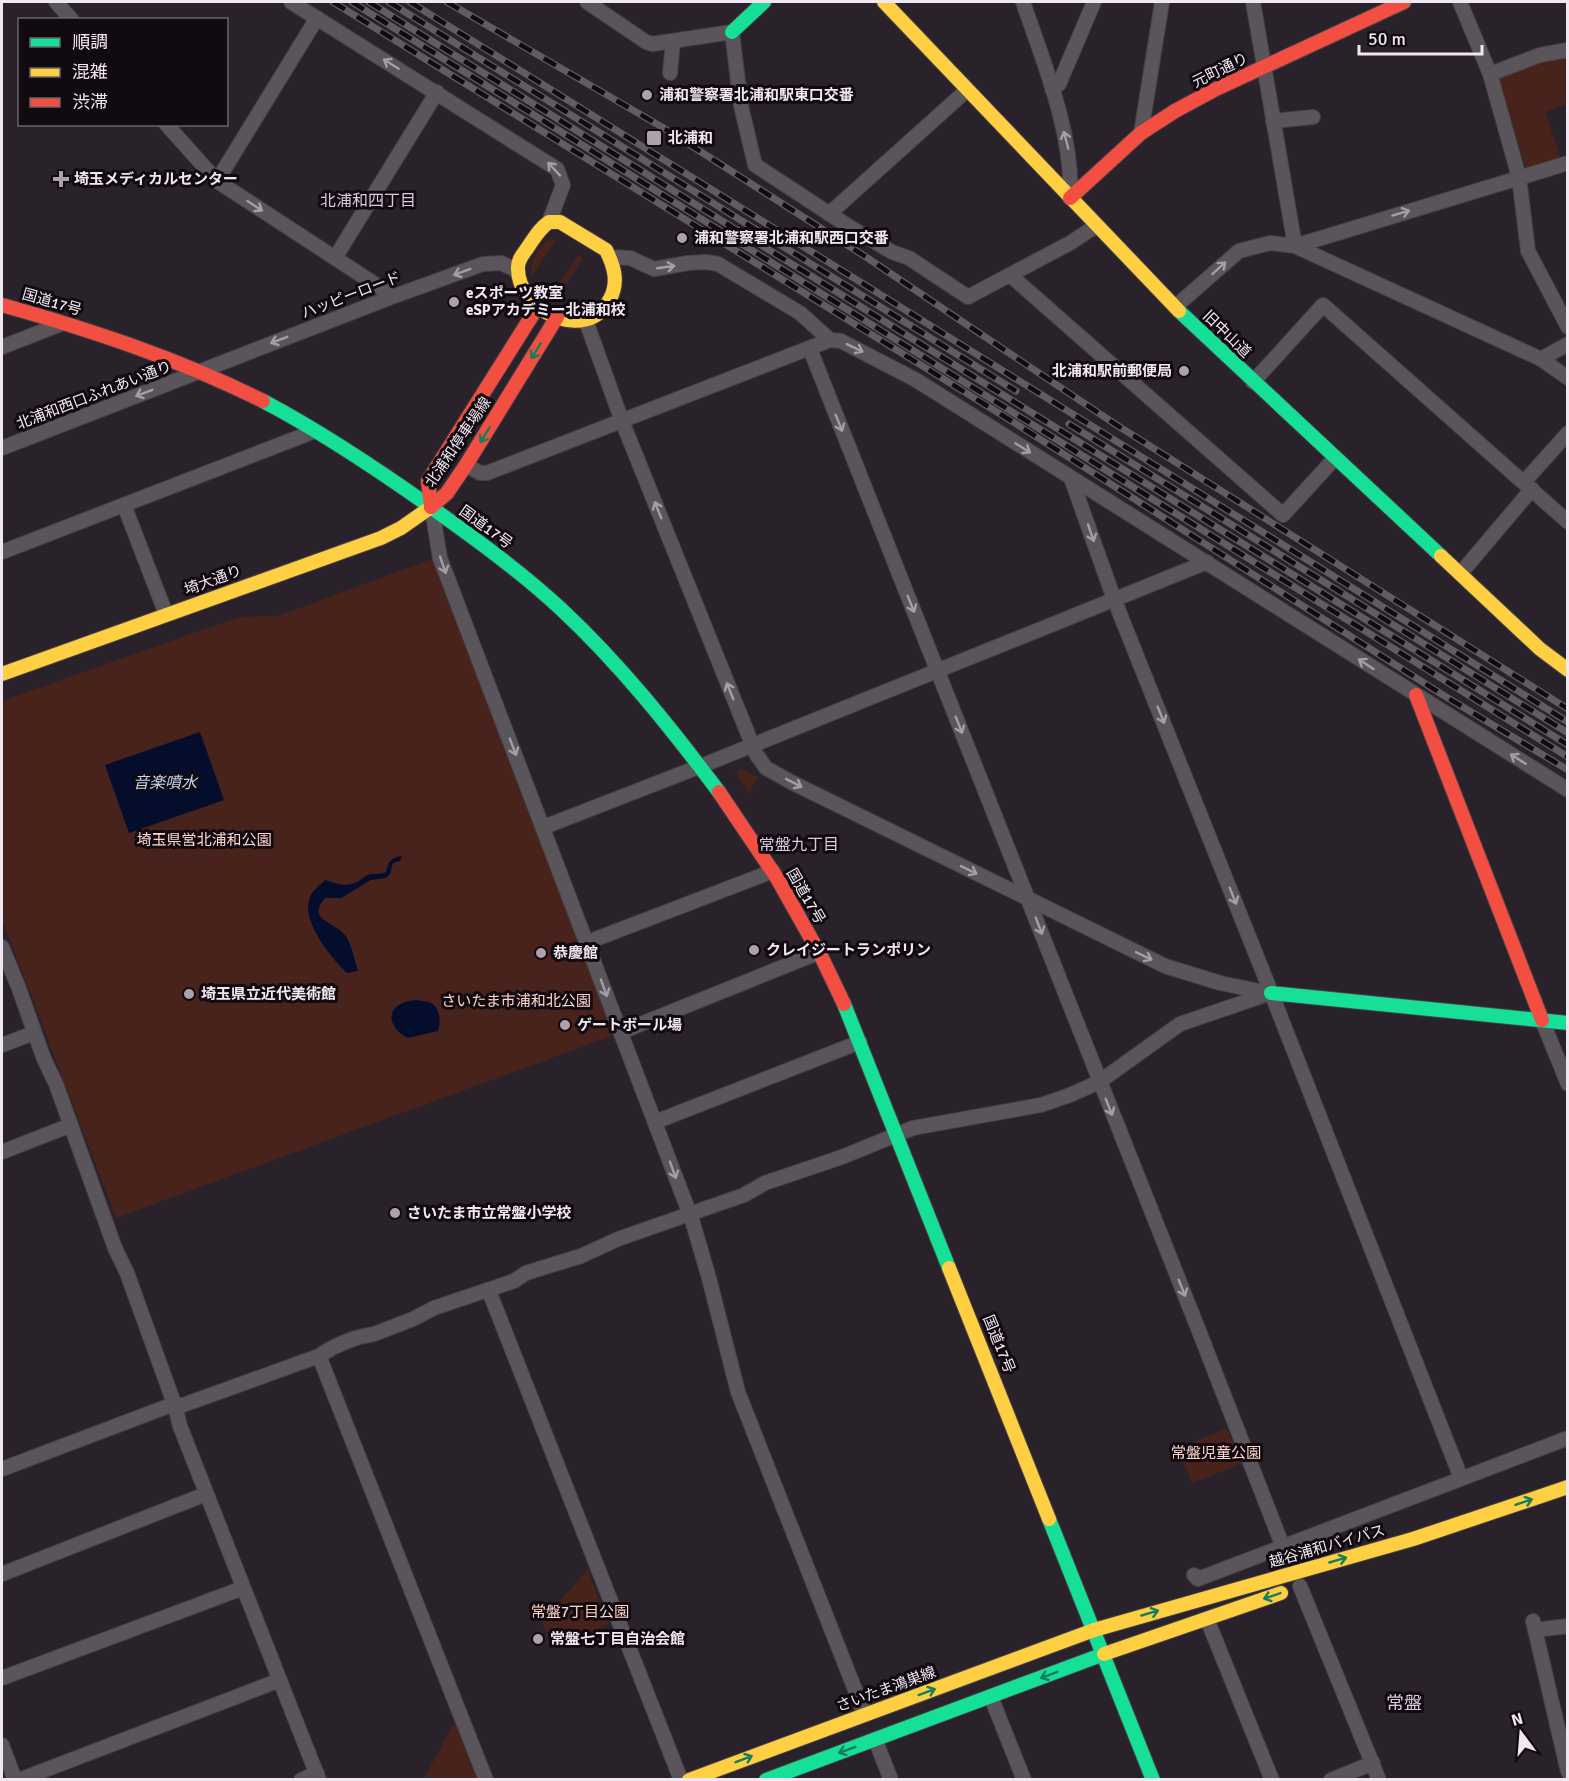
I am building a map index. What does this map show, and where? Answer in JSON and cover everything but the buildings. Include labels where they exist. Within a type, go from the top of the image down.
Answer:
[{"type":"main road","points":[[732,32],[764,2]]},
{"type":"main road","name":"旧中山道","points":[[884,2],[1175,307],[1540,649],[1568,670]]},
{"type":"main road","name":"元町通り","points":[[1070,198],[1141,134],[1175,111],[1404,2]]},
{"type":"main road","points":[[549,222],[560,222],[606,250],[615,269],[614,290],[604,310],[586,321],[568,321],[538,306],[528,295],[518,271],[520,259],[541,227],[549,222]]},
{"type":"main road","name":"国道17号","points":[[2,305],[129,344],[198,372],[276,408],[374,468],[431,507],[535,585],[604,651],[701,766],[772,871],[820,952],[897,1133],[1153,1779]]},
{"type":"main road","name":"北浦和停車場線","points":[[431,507],[428,481],[538,306]]},
{"type":"main road","name":"北浦和停車場線","points":[[431,507],[447,494],[557,317]]},
{"type":"main road","name":"埼大通り","points":[[2,674],[381,538],[401,528],[431,507]]},
{"type":"main road","points":[[1416,695],[1542,1020]]},
{"type":"main road","points":[[1271,993],[1568,1023]]},
{"type":"main road","name":"越谷浦和バイパス","points":[[1094,1630],[1413,1539],[1568,1487]]},
{"type":"main road","name":"越谷浦和バイパス","points":[[1104,1654],[1300,1586],[1568,1502]]},
{"type":"main road","name":"さいたま鴻巣線","points":[[689,1779],[1094,1630]]},
{"type":"main road","points":[[766,1779],[1104,1654]]},
{"type":"street","points":[[56,2],[70,18]]},
{"type":"street","points":[[291,2],[557,169],[563,185],[549,222]]},
{"type":"street","points":[[587,2],[652,44],[732,32],[741,106],[755,165],[829,214],[892,252],[909,258],[968,297],[1070,243],[1096,226]]},
{"type":"street","points":[[1023,2],[1052,89],[1069,154],[1070,198]]},
{"type":"street","points":[[1052,89],[1059,84],[1094,2]]},
{"type":"street","points":[[1141,134],[1162,2]]},
{"type":"street","points":[[1253,2],[1295,246]]},
{"type":"street","points":[[1460,2],[1490,74],[1519,177],[1528,251],[1568,327]]},
{"type":"street","points":[[217,181],[317,18]]},
{"type":"street","points":[[670,73],[673,41]]},
{"type":"street","points":[[1490,74],[1540,55],[1568,50]]},
{"type":"street","points":[[829,214],[967,90]]},
{"type":"street","points":[[335,258],[436,92]]},
{"type":"street","points":[[1273,121],[1313,117]]},
{"type":"street","points":[[168,126],[217,181],[387,292],[389,298]]},
{"type":"street","points":[[1295,246],[1568,163]]},
{"type":"street","points":[[1175,307],[1239,250],[1270,243],[1295,246],[1541,359],[1568,378]]},
{"type":"street","points":[[610,257],[630,258],[654,269],[688,263],[718,264],[800,313],[830,340]]},
{"type":"street","name":"ハッピーロード","points":[[198,372],[483,264],[501,263],[518,271]]},
{"type":"street","points":[[1010,275],[1283,515],[1335,458]]},
{"type":"street","points":[[1253,382],[1323,304],[1568,522]]},
{"type":"street","points":[[586,321],[622,421],[761,763],[788,780],[1165,966],[1220,982],[1271,993]]},
{"type":"street","points":[[2,347],[66,323]]},
{"type":"street","points":[[466,465],[480,473],[487,472],[830,340],[841,341],[916,380],[1568,790]]},
{"type":"street","points":[[1541,359],[1568,344]]},
{"type":"street","points":[[810,349],[1282,1547]]},
{"type":"street","name":"北浦和西口ふれあい通り","points":[[2,448],[198,372]]},
{"type":"street","points":[[2,552],[315,431]]},
{"type":"street","points":[[1460,574],[1568,433]]},
{"type":"street","points":[[1071,478],[1114,599],[1461,1478]]},
{"type":"street","points":[[124,505],[166,614]]},
{"type":"street","points":[[431,507],[440,558],[690,1213],[738,1392],[865,1715]]},
{"type":"street","points":[[544,827],[753,746],[1207,562]]},
{"type":"street","points":[[588,942],[772,871]]},
{"type":"street","points":[[2,947],[71,1125],[80,1156],[115,1248],[128,1273],[180,1426],[318,1776],[301,1779]]},
{"type":"street","points":[[621,1032],[820,952]]},
{"type":"street","points":[[2,1469],[166,1407],[183,1405],[319,1356],[332,1347],[374,1334],[463,1298],[489,1291],[514,1281],[526,1273],[581,1256],[618,1239],[744,1194],[765,1183],[842,1157],[897,1133],[913,1128],[1041,1105],[1099,1082],[1179,1024],[1271,993]]},
{"type":"street","points":[[1542,1020],[1568,1084]]},
{"type":"street","points":[[2,1045],[34,1033]]},
{"type":"street","points":[[655,1122],[860,1042]]},
{"type":"street","points":[[2,1152],[71,1125]]},
{"type":"street","points":[[489,1291],[681,1779]]},
{"type":"street","points":[[319,1356],[486,1779]]},
{"type":"street","points":[[1194,1575],[1198,1579],[1568,1438]]},
{"type":"street","points":[[2,1574],[206,1494]]},
{"type":"street","points":[[1300,1586],[1379,1779]]},
{"type":"street","points":[[2,1678],[243,1588]]},
{"type":"street","points":[[1207,1619],[1272,1779]]},
{"type":"street","points":[[1568,1626],[1534,1626],[1561,1718],[1568,1772]]},
{"type":"street","points":[[19,1779],[280,1680]]},
{"type":"street","points":[[991,1697],[1024,1779]]},
{"type":"street","points":[[875,1739],[891,1779]]},
{"type":"street","points":[[2,1745],[15,1779]]},
{"type":"street","points":[[1331,1779],[1373,1763]]},
{"type":"green space","points":[[1567,55],[1567,104],[1545,112],[1560,157],[1526,168],[1497,76],[1542,59]]},
{"type":"green space","points":[[556,238],[532,276],[532,264],[537,252],[545,243]]},
{"type":"green space","points":[[580,256],[582,259],[559,295],[556,296],[554,292],[577,257]]},
{"type":"green space","name":"埼玉県営北浦和公園","points":[[437,557],[617,1034],[116,1218],[2,919],[2,701],[239,617],[278,616]]},
{"type":"green space","points":[[741,769],[758,777],[749,793],[735,772]]},
{"type":"green space","name":"常盤児童公園","points":[[1227,1428],[1241,1464],[1192,1483],[1182,1459],[1198,1453],[1194,1442]]},
{"type":"green space","name":"常盤7丁目公園","points":[[588,1570],[608,1625],[550,1644],[542,1620]]},
{"type":"green space","points":[[454,1722],[477,1779],[424,1779]]},
{"type":"water","name":"音楽噴水","points":[[200,732],[224,800],[129,833],[105,765]]},
{"type":"water","points":[[402,856],[400,861],[393,863],[390,874],[386,878],[371,880],[341,898],[325,898],[320,905],[320,916],[340,930],[349,943],[358,971],[347,973],[333,958],[313,927],[308,906],[311,895],[325,880],[346,885],[368,875],[384,873],[391,861]]},
{"type":"water","points":[[416,1000],[434,1005],[439,1015],[439,1028],[438,1031],[408,1038],[395,1027],[392,1015],[394,1009],[399,1005]]},
{"type":"railway","points":[[333,2],[1010,420],[1443,695],[1568,770]]},
{"type":"railway","points":[[352,2],[1568,757]]},
{"type":"railway","points":[[369,2],[1568,745]]},
{"type":"railway","points":[[389,2],[1016,391]]},
{"type":"railway","points":[[410,2],[1568,722]]},
{"type":"railway","points":[[447,2],[662,127],[866,257],[1115,424],[1568,709]]},
{"type":"railway","points":[[1069,424],[1568,733]]},
{"type":"traffic: fast","points":[[732,32],[764,2]]},
{"type":"traffic: fast","points":[[1179,311],[1441,556]]},
{"type":"traffic: fast","points":[[263,401],[328,438],[391,479],[482,544],[546,595],[624,674],[719,792]]},
{"type":"traffic: fast","points":[[1271,993],[1568,1023]]},
{"type":"traffic: fast","points":[[844,1004],[949,1268]]},
{"type":"traffic: fast","points":[[1049,1519],[1153,1780]]},
{"type":"traffic: fast","points":[[766,1780],[1104,1654]]},
{"type":"traffic: slow","points":[[884,2],[1179,311]]},
{"type":"traffic: slow","points":[[549,222],[560,222],[606,250],[615,280],[613,293],[599,313],[586,319],[570,320],[555,316],[540,308],[528,297],[520,283],[518,267],[520,259],[537,233],[549,222]]},
{"type":"traffic: slow","points":[[2,674],[381,538],[401,528],[431,507]]},
{"type":"traffic: slow","points":[[1441,556],[1540,649],[1568,670]]},
{"type":"traffic: slow","points":[[949,1268],[1049,1519]]},
{"type":"traffic: slow","points":[[1094,1630],[1413,1539],[1568,1487]]},
{"type":"traffic: slow","points":[[1104,1654],[1281,1593]]},
{"type":"traffic: slow","points":[[689,1780],[1094,1630]]},
{"type":"traffic: jam","points":[[1070,198],[1141,133],[1175,111],[1214,90],[1404,2]]},
{"type":"traffic: jam","points":[[2,305],[69,325],[167,359],[263,401]]},
{"type":"traffic: jam","points":[[431,507],[428,481],[538,306]]},
{"type":"traffic: jam","points":[[431,507],[447,493],[466,465],[557,317]]},
{"type":"traffic: jam","points":[[1416,695],[1542,1020]]},
{"type":"traffic: jam","points":[[719,792],[777,878],[822,958],[844,1004]]},
{"type":"place","name":"浦和警察署北浦和駅東口交番","points":[[647,95]]},
{"type":"place","name":"北浦和","points":[[654,138]]},
{"type":"place","name":"埼玉メディカルセンター","points":[[61,179]]},
{"type":"place","name":"浦和警察署北浦和駅西口交番","points":[[682,238]]},
{"type":"place","name":"eスポーツ教室 eSPアカデミー北浦和校","points":[[454,302]]},
{"type":"place","name":"北浦和駅前郵便局","points":[[1184,371]]},
{"type":"place","name":"クレイジートランポリン","points":[[754,950]]},
{"type":"place","name":"恭慶館","points":[[541,953]]},
{"type":"place","name":"埼玉県立近代美術館","points":[[189,994]]},
{"type":"place","name":"ゲートボール場","points":[[565,1025]]},
{"type":"place","name":"さいたま市立常盤小学校","points":[[395,1213]]},
{"type":"place","name":"常盤七丁目自治会館","points":[[538,1639]]},
{"type":"district","name":"北浦和四丁目","points":[[368,200]]},
{"type":"district","name":"常盤九丁目","points":[[799,844]]},
{"type":"district","name":"常盤","points":[[1404,1703]]},
{"type":"park label","name":"さいたま市浦和北公園","points":[[516,1001]]}]
